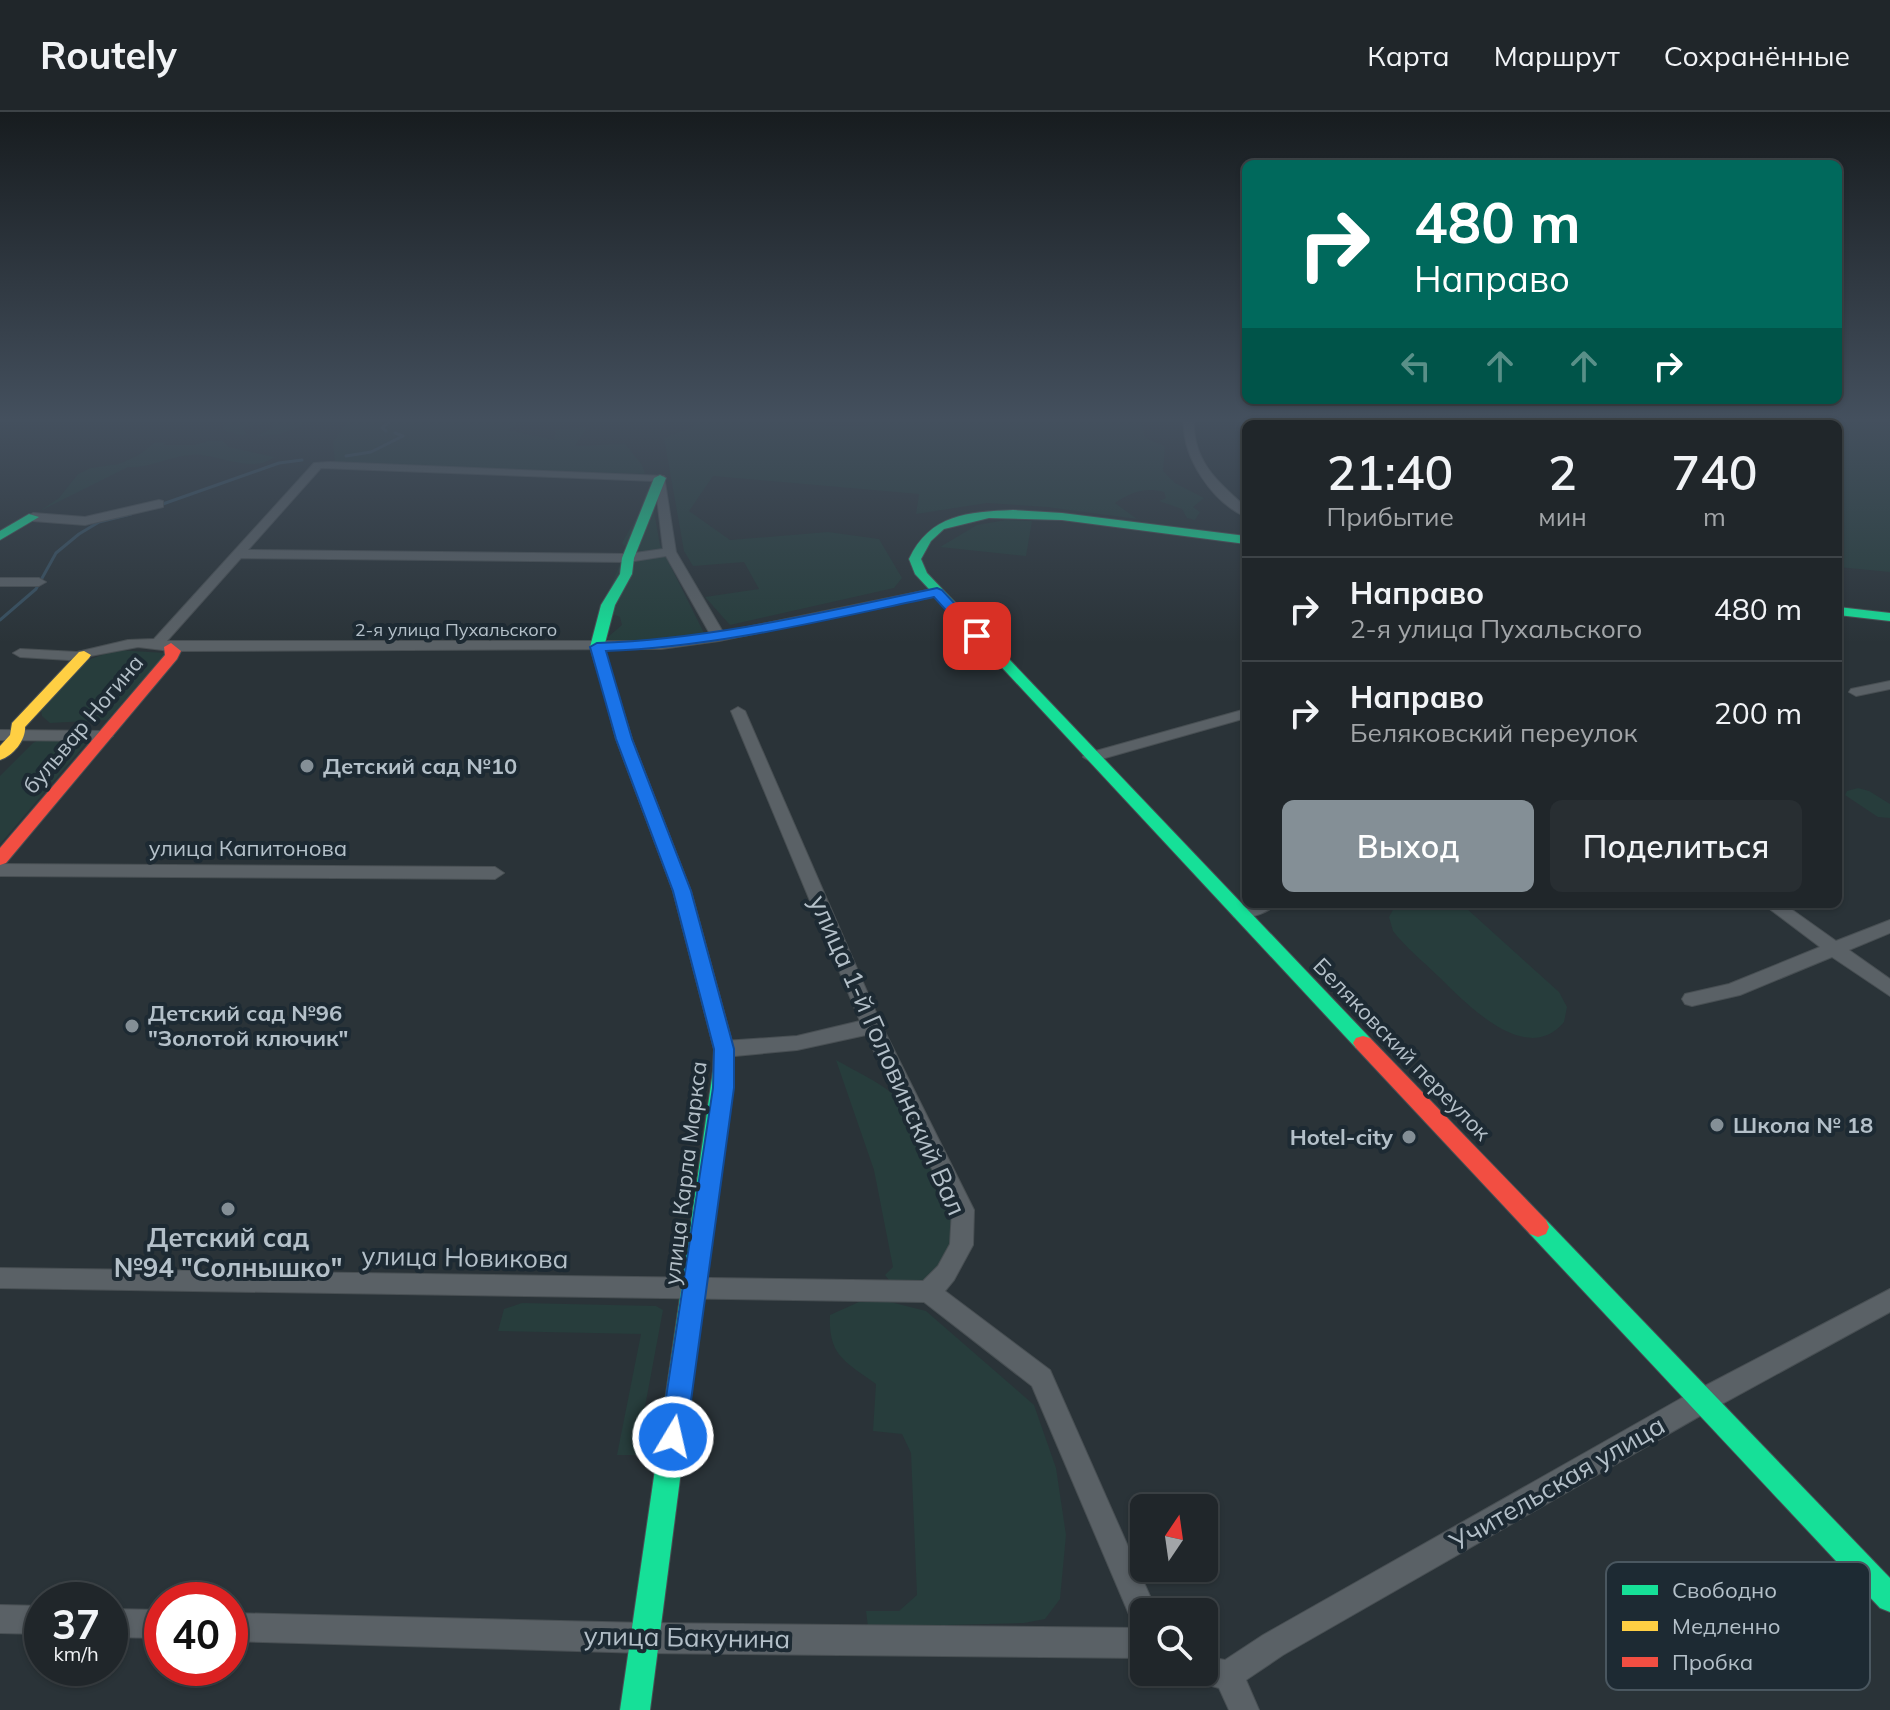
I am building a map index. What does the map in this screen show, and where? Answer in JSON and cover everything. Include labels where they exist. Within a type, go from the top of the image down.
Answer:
[{"type":"street","name":"бульвар Ногина","points":[[0,859],[105,736],[167,649],[241,554],[293,494]]},
{"type":"street","points":[[597,647],[608,605],[626,574],[628,558],[654,494]]},
{"type":"street","points":[[662,494],[670,552],[719,637]]},
{"type":"street","points":[[1226,494],[1242,509]]},
{"type":"street","points":[[5,529],[33,517],[85,521],[159,504]]},
{"type":"street","name":"Беляковский переулок","points":[[1242,540],[1025,514],[976,517],[941,528],[922,542],[915,556],[919,572],[1091,757],[1856,1562]]},
{"type":"street","points":[[241,554],[628,558],[670,552]]},
{"type":"street","points":[[0,582],[39,582]]},
{"type":"street","name":"2-я улица Пухальского","points":[[20,653],[84,655],[122,644],[167,649],[661,645],[719,637],[937,592]]},
{"type":"street","points":[[1842,611],[1890,617]]},
{"type":"street","name":"улица Карла Маркса","points":[[597,647],[624,739],[682,891],[724,1049],[723,1088],[635,1710]]},
{"type":"street","name":"бульвар Ногина","points":[[0,755],[17,726],[84,655]]},
{"type":"street","points":[[1856,692],[1890,685]]},
{"type":"street","name":"улица 1-й Головинский Вал","points":[[738,711],[872,1026],[963,1210],[961,1245],[946,1273],[929,1292]]},
{"type":"street","points":[[1091,757],[1242,714]]},
{"type":"street","points":[[9,736],[105,736]]},
{"type":"street","name":"улица Капитонова","points":[[0,870],[495,873]]},
{"type":"street","points":[[1240,913],[1255,908]]},
{"type":"street","points":[[1778,908],[1890,989]]},
{"type":"street","points":[[1692,999],[1733,990],[1890,926]]},
{"type":"street","points":[[724,1049],[797,1043],[872,1026]]},
{"type":"street","name":"улица Новикова","points":[[0,1278],[929,1292]]},
{"type":"street","points":[[929,1292],[1041,1378],[1136,1598]]},
{"type":"street","name":"Учительская улица","points":[[1218,1672],[1890,1300]]},
{"type":"street","name":"Беляковский переулок","points":[[1870,1577],[1890,1598]]},
{"type":"street","points":[[0,1619],[24,1620]]},
{"type":"street","name":"улица Бакунина","points":[[248,1627],[645,1638],[1130,1643]]},
{"type":"street","points":[[1218,1676],[1244,1710]]},
{"type":"green space","points":[[63,494],[75,494],[40,511]]},
{"type":"green space","points":[[645,494],[651,494],[660,545],[704,633],[669,642],[607,643],[608,637],[622,625],[620,617],[601,609],[627,548],[622,543],[638,515]]},
{"type":"green space","points":[[674,494],[701,494],[689,511],[730,540],[828,532],[879,539],[902,578],[894,588],[730,625],[705,597],[759,589],[744,562],[693,566],[684,551]]},
{"type":"green space","points":[[914,494],[1132,494],[1115,503],[1137,519],[987,503],[916,514],[919,494]]},
{"type":"green space","points":[[1165,494],[1195,494],[1204,498],[1193,507],[1200,512],[1195,520],[1187,518],[1182,509],[1159,501],[1166,498]]},
{"type":"green space","points":[[1842,494],[1890,494],[1890,572],[1842,567]]},
{"type":"green space","points":[[1006,520],[1032,521],[1026,556],[940,547],[977,525]]},
{"type":"green space","points":[[116,650],[166,653],[107,720],[50,723],[42,716],[41,710],[85,661]]},
{"type":"green space","points":[[49,735],[88,736],[87,742],[0,844],[0,776],[33,743]]},
{"type":"green space","points":[[1858,788],[1890,804],[1890,818],[1878,817],[1845,795],[1847,791]]},
{"type":"green space","points":[[1394,908],[1466,908],[1559,992],[1567,1007],[1564,1022],[1549,1034],[1532,1038],[1515,1035],[1497,1026],[1464,1001],[1409,949],[1393,931],[1389,917]]},
{"type":"green space","points":[[836,1060],[894,1095],[919,1126],[941,1171],[952,1219],[952,1240],[943,1261],[915,1287],[893,1285],[885,1275],[893,1267],[874,1170]]},
{"type":"green space","points":[[870,1297],[926,1311],[1034,1405],[1056,1468],[1066,1535],[1060,1599],[1045,1619],[1024,1623],[868,1627],[866,1611],[899,1611],[917,1595],[911,1453],[902,1434],[873,1431],[876,1384],[841,1357],[830,1329],[830,1315]]},
{"type":"green space","points":[[522,1303],[656,1306],[663,1310],[636,1455],[617,1455],[641,1334],[498,1331],[504,1309]]},
{"type":"waterway","points":[[160,505],[192,494]]},
{"type":"waterway","points":[[0,620],[36,589],[56,553],[79,534],[99,522],[131,514]]},
{"type":"traffic: fast","points":[[610,690],[597,647],[608,605],[626,574],[628,558],[654,494]]},
{"type":"traffic: fast","points":[[1242,540],[1037,514],[989,514],[946,524],[935,530],[915,559],[921,574],[1363,1043]]},
{"type":"traffic: fast","points":[[0,536],[33,517]]},
{"type":"traffic: fast","points":[[1842,611],[1890,617]]},
{"type":"traffic: fast","points":[[635,1710],[723,1071]]},
{"type":"traffic: fast","points":[[1538,1227],[1856,1562]]},
{"type":"traffic: fast","points":[[1870,1577],[1890,1598]]},
{"type":"traffic: slow","points":[[0,755],[18,736],[17,726],[84,655]]},
{"type":"traffic: slow","points":[[610,690],[624,739],[682,891],[724,1049],[723,1071]]},
{"type":"traffic: jam","points":[[0,859],[172,656],[174,651],[171,647]]},
{"type":"traffic: jam","points":[[1363,1043],[1538,1227]]},
{"type":"place","name":"Детский сад №10","points":[[307,766]]},
{"type":"place","name":"Детский сад №96 \"Золотой ключик\"","points":[[132,1026]]},
{"type":"place","name":"Школа № 18","points":[[1717,1125]]},
{"type":"place","name":"Hotel-city","points":[[1409,1137]]},
{"type":"place","name":"Детский сад №94 \"Солнышко\"","points":[[228,1209]]},
{"type":"route","points":[[673,1437],[723,1088],[724,1049],[682,891],[624,739],[597,647],[661,645],[719,637],[937,592],[977,636]]}]
